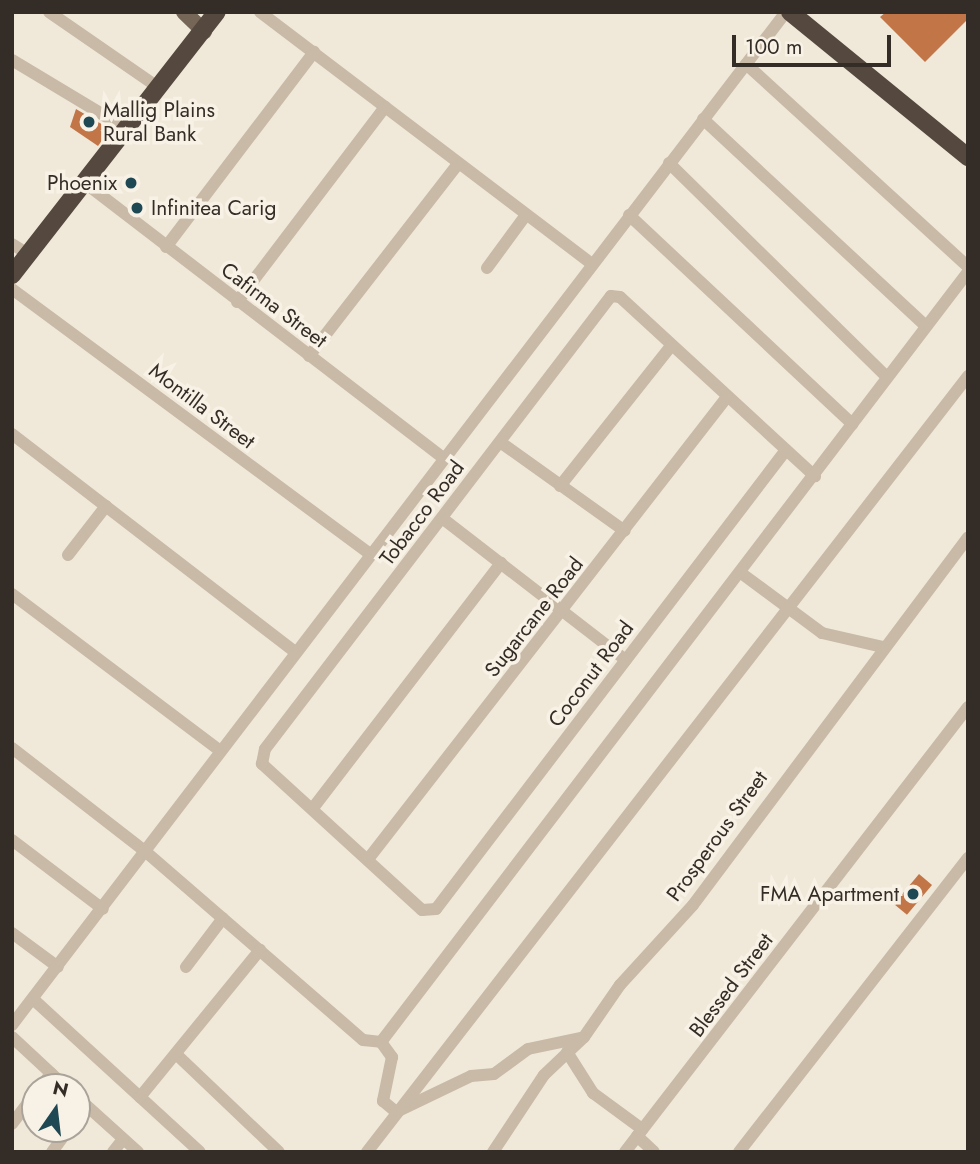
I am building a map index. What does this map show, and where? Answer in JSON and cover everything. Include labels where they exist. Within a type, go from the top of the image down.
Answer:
[{"type":"highway","points":[[12,275],[217,12]]},
{"type":"highway","points":[[788,12],[968,157]]},
{"type":"main road","points":[[184,12],[204,31]]},
{"type":"street","points":[[49,12],[159,88]]},
{"type":"street","points":[[260,12],[591,263]]},
{"type":"street","points":[[12,1025],[103,909],[442,457],[788,12]]},
{"type":"street","points":[[166,247],[314,52]]},
{"type":"street","points":[[12,60],[125,128]]},
{"type":"street","points":[[382,1042],[741,573],[968,270],[746,64]]},
{"type":"street","points":[[237,302],[384,107]]},
{"type":"street","points":[[704,119],[925,325]]},
{"type":"street","points":[[669,163],[887,377]]},
{"type":"street","points":[[309,356],[458,164]]},
{"type":"street","name":"Cafirma Street","points":[[85,183],[442,457]]},
{"type":"street","points":[[487,268],[526,215]]},
{"type":"street","points":[[629,215],[852,424]]},
{"type":"street","points":[[12,244],[29,254]]},
{"type":"street","name":"Montilla Street","points":[[12,289],[369,554]]},
{"type":"street","name":"Tobacco Road","points":[[313,808],[262,764],[265,749],[608,298],[620,297],[671,346]]},
{"type":"street","points":[[560,486],[671,346],[814,476]]},
{"type":"street","points":[[367,1152],[968,376]]},
{"type":"street","name":"Sugarcane Road","points":[[369,858],[563,612],[727,397]]},
{"type":"street","points":[[12,433],[295,652]]},
{"type":"street","points":[[500,442],[625,530]]},
{"type":"street","name":"Coconut Road","points":[[369,858],[422,910],[443,902],[786,450]]},
{"type":"street","points":[[68,555],[106,506]]},
{"type":"street","points":[[442,518],[626,660]]},
{"type":"street","name":"Prosperous Street","points":[[493,1152],[620,985],[693,905],[883,647],[968,537]]},
{"type":"street","points":[[369,858],[313,808],[501,563]]},
{"type":"street","points":[[741,573],[788,610],[839,640],[883,647]]},
{"type":"street","points":[[12,594],[220,751]]},
{"type":"street","name":"Blessed Street","points":[[625,1152],[968,708]]},
{"type":"street","points":[[12,748],[146,852],[363,1040],[382,1042]]},
{"type":"street","points":[[12,840],[103,909]]},
{"type":"street","points":[[740,1151],[968,858]]},
{"type":"street","points":[[186,967],[223,918]]},
{"type":"street","points":[[12,933],[58,967]]},
{"type":"street","points":[[140,1097],[260,950]]},
{"type":"street","points":[[33,999],[200,1152]]},
{"type":"street","points":[[12,1037],[51,1073]]},
{"type":"street","points":[[396,1112],[471,1076],[494,1074],[528,1049],[583,1037]]},
{"type":"street","points":[[382,1042],[392,1057],[383,1101],[396,1112]]},
{"type":"street","points":[[567,1052],[593,1093],[640,1133],[654,1152]]},
{"type":"street","points":[[176,1054],[279,1152]]},
{"type":"street","points":[[91,1110],[138,1152]]},
{"type":"street","points":[[113,1152],[123,1139]]},
{"type":"building","points":[[886,12],[968,12],[968,19],[925,62],[880,17]]},
{"type":"building","name":"Mallig Plains Rural Bank","points":[[76,109],[110,129],[98,146],[70,127]]},
{"type":"building","name":"FMA Apartment","points":[[919,874],[932,885],[907,915],[894,904]]},
{"type":"place","name":"Mallig Plains Rural Bank","points":[[89,122]]},
{"type":"place","name":"Phoenix","points":[[131,183]]},
{"type":"place","name":"Infinitea Carig","points":[[137,208]]},
{"type":"place","name":"FMA Apartment","points":[[913,894]]}]
